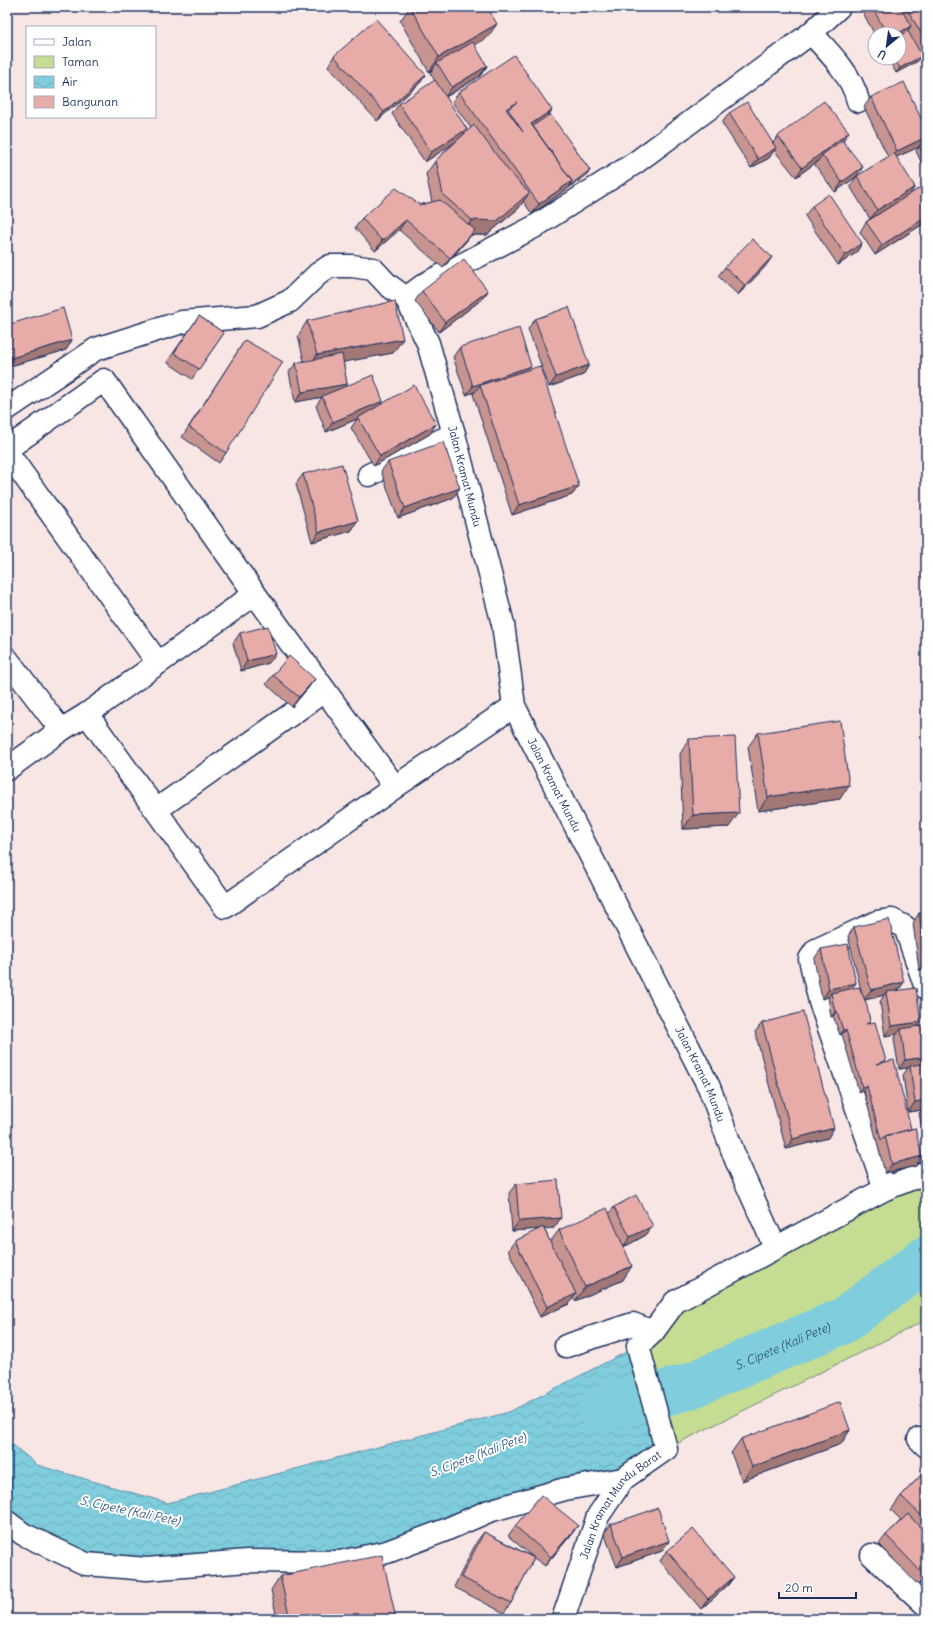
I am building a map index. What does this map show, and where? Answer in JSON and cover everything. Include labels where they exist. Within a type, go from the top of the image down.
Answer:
[{"type":"street","points":[[7,409],[96,349],[182,322],[257,316],[290,300],[318,274],[330,266],[352,266],[373,269],[388,285],[406,298],[425,284],[534,227],[635,163],[811,33],[839,7]]},
{"type":"street","points":[[811,33],[846,73],[855,87],[858,101]]},
{"type":"street","name":"Jalan Kramat Mundu","points":[[406,298],[428,343],[454,434],[503,624],[514,706],[574,826],[614,900],[709,1087],[736,1160],[775,1247]]},
{"type":"street","points":[[158,664],[7,451],[104,380],[324,691],[395,787]]},
{"type":"street","points":[[369,475],[454,434]]},
{"type":"street","points":[[7,769],[158,664],[255,594]]},
{"type":"street","points":[[7,659],[61,730]]},
{"type":"street","points":[[156,810],[324,691]]},
{"type":"street","points":[[87,714],[226,907],[395,787],[514,706]]},
{"type":"street","points":[[885,1189],[820,1002],[810,959],[816,950],[877,922],[892,920],[905,927],[926,988]]},
{"type":"street","points":[[566,1346],[632,1324],[645,1339],[675,1302],[885,1189],[926,1174]]},
{"type":"street","name":"Jalan Kramat Mundu Barat","points":[[563,1619],[598,1516],[623,1479],[666,1449],[645,1339]]},
{"type":"street","points":[[7,1522],[22,1534],[86,1564],[147,1568],[247,1561],[340,1562],[388,1552],[443,1531],[489,1511],[565,1489],[623,1479]]},
{"type":"street","points":[[872,1555],[926,1605]]},
{"type":"green space","points":[[926,1170],[926,1320],[666,1449],[638,1346],[662,1318]]},
{"type":"water","points":[[638,1346],[666,1449],[623,1479],[387,1552],[86,1564],[7,1522],[7,1440],[37,1465],[168,1503],[509,1412]]},
{"type":"building","points":[[410,7],[487,7],[497,24],[439,57]]},
{"type":"building","points":[[872,7],[900,7],[911,26],[907,28],[907,26],[883,26]]},
{"type":"building","points":[[906,7],[926,7],[926,42]]},
{"type":"building","points":[[376,19],[426,75],[384,112],[334,56]]},
{"type":"building","points":[[907,32],[922,56],[907,64]]},
{"type":"building","points":[[473,42],[487,66],[452,87],[437,63]]},
{"type":"building","points":[[514,55],[552,110],[531,124],[572,181],[539,204],[459,92]],"holes":[[[517,102],[508,109],[523,132],[506,109]]]},
{"type":"building","points":[[435,80],[467,129],[431,152],[399,104]]},
{"type":"building","points":[[904,82],[926,129],[926,137],[897,151],[871,97]]},
{"type":"building","points":[[824,101],[849,132],[802,168],[778,136]]},
{"type":"building","points":[[747,102],[776,148],[758,159],[729,113]]},
{"type":"building","points":[[550,114],[590,170],[569,186],[572,181],[533,126]]},
{"type":"building","points":[[474,125],[507,169],[529,193],[497,221],[472,220],[443,195],[436,160]]},
{"type":"building","points":[[842,140],[863,167],[842,182],[822,155]]},
{"type":"building","points":[[926,143],[926,159],[919,146]]},
{"type":"building","points":[[894,153],[915,187],[877,210],[857,176]]},
{"type":"building","points":[[926,184],[926,217],[882,245],[866,222]]},
{"type":"building","points":[[396,188],[420,205],[440,200],[475,230],[450,258],[406,220],[382,241],[362,218]]},
{"type":"building","points":[[829,194],[862,243],[845,255],[812,206]]},
{"type":"building","points":[[752,239],[772,257],[745,285],[725,267]]},
{"type":"building","points":[[464,259],[488,291],[445,322],[422,291]]},
{"type":"building","points":[[395,301],[403,339],[317,355],[307,321]]},
{"type":"building","points":[[569,307],[589,365],[556,377],[535,319]]},
{"type":"building","points":[[63,308],[72,340],[11,358],[7,344],[7,325]]},
{"type":"building","points":[[199,316],[224,333],[199,369],[174,353]]},
{"type":"building","points":[[519,328],[531,366],[473,386],[460,347]]},
{"type":"building","points":[[245,340],[283,362],[226,453],[189,427]]},
{"type":"building","points":[[342,354],[347,384],[302,392],[296,363]]},
{"type":"building","points":[[540,366],[579,486],[519,505],[480,385]]},
{"type":"building","points":[[373,375],[383,401],[333,422],[322,396]]},
{"type":"building","points":[[414,385],[436,424],[380,456],[358,418]]},
{"type":"building","points":[[443,442],[460,488],[405,508],[388,462]]},
{"type":"building","points":[[342,464],[358,521],[319,532],[303,474]]},
{"type":"building","points":[[268,626],[276,654],[247,661],[240,633]]},
{"type":"building","points":[[289,656],[315,679],[299,697],[273,675]]},
{"type":"building","points":[[840,721],[849,785],[768,797],[758,733]]},
{"type":"building","points":[[735,737],[739,813],[693,815],[689,739]]},
{"type":"building","points":[[926,912],[926,959],[919,913]]},
{"type":"building","points":[[889,919],[904,982],[871,990],[854,927]]},
{"type":"building","points":[[848,944],[856,983],[829,989],[821,949]]},
{"type":"building","points":[[859,987],[867,1005],[870,1022],[866,1024],[875,1022],[886,1061],[876,1064],[894,1060],[911,1129],[885,1136],[881,1140],[867,1086],[862,1087],[846,1030],[843,1030],[837,1011],[835,1012],[831,993]]},
{"type":"building","points":[[916,988],[921,1022],[891,1026],[886,992]]},
{"type":"building","points":[[803,1012],[834,1128],[793,1139],[762,1023]]},
{"type":"building","points":[[926,1025],[926,1057],[905,1060],[901,1029]]},
{"type":"building","points":[[926,1063],[926,1100],[915,1102],[910,1066]]},
{"type":"building","points":[[923,1108],[926,1108],[926,1126]]},
{"type":"building","points":[[915,1128],[922,1156],[892,1164],[885,1136]]},
{"type":"building","points":[[558,1180],[561,1218],[519,1221],[516,1184]]},
{"type":"building","points":[[636,1195],[653,1226],[630,1237],[614,1207]]},
{"type":"building","points":[[607,1208],[632,1266],[585,1287],[559,1230]]},
{"type":"building","points":[[543,1227],[576,1294],[547,1307],[515,1241]]},
{"type":"building","points":[[840,1402],[850,1430],[752,1467],[741,1439]]},
{"type":"building","points":[[926,1470],[926,1520],[901,1496]]},
{"type":"building","points":[[541,1495],[578,1525],[551,1557],[515,1526]]},
{"type":"building","points":[[658,1508],[669,1541],[623,1557],[611,1524]]},
{"type":"building","points":[[908,1514],[926,1534],[925,1576],[886,1535]]},
{"type":"building","points":[[693,1529],[734,1577],[708,1599],[667,1551]]},
{"type":"building","points":[[484,1532],[534,1558],[511,1603],[461,1577]]},
{"type":"building","points":[[382,1555],[396,1619],[290,1619],[280,1576]]},
{"type":"waterway","name":"S. Cipete (Kali Pete)","points":[[601,1410],[618,1403],[650,1397],[687,1387],[845,1320],[926,1259]]}]
